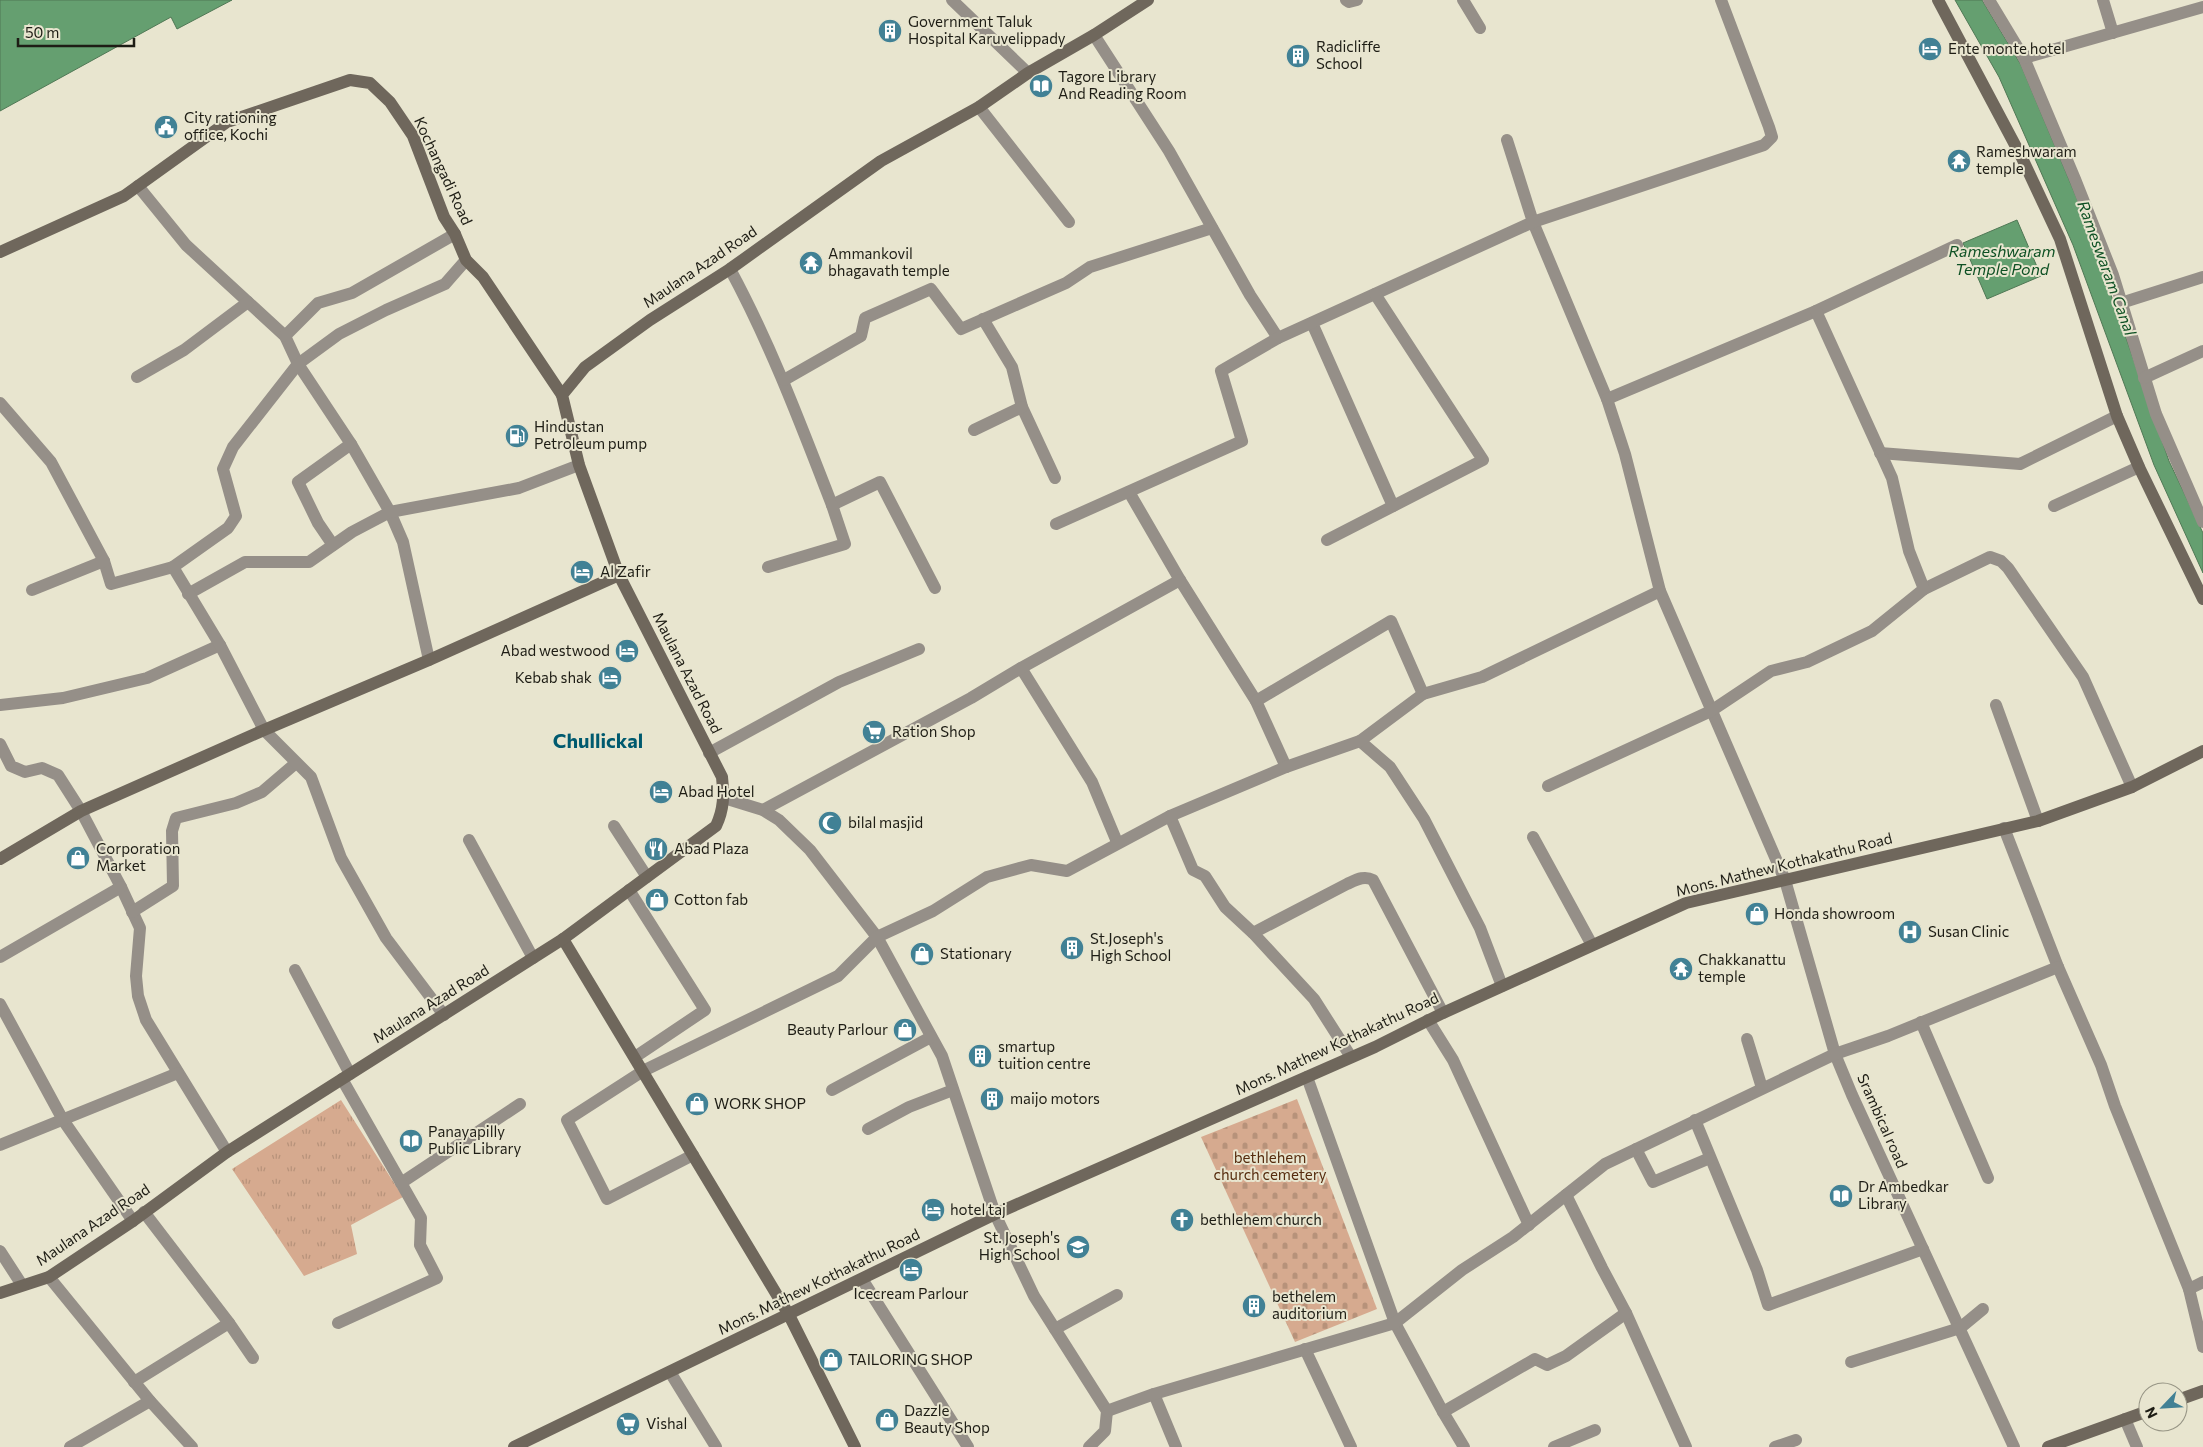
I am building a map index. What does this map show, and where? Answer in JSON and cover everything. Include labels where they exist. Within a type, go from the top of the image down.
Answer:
[{"type":"street","points":[[952,0],[1028,73]]},
{"type":"street","name":"Maulana Azad Road","points":[[0,1294],[49,1277],[133,1221],[227,1152],[563,939],[716,826],[722,814],[724,798],[722,777],[620,575],[579,465],[562,395],[585,367],[650,320],[730,269],[880,161],[979,107],[1028,73],[1094,36],[1148,0]]},
{"type":"street","points":[[1346,0],[1349,2],[1357,0]]},
{"type":"street","points":[[1463,0],[1480,28]]},
{"type":"street","points":[[1056,524],[1242,441],[1221,370],[1278,338],[1533,222],[1764,145],[1772,137],[1721,0]]},
{"type":"street","points":[[1938,0],[2014,142],[2060,239],[2117,416],[2139,467],[2203,599]]},
{"type":"street","points":[[1989,0],[2024,58],[2113,274],[2156,414],[2203,522]]},
{"type":"street","points":[[2103,0],[2113,33]]},
{"type":"street","points":[[2024,58],[2203,7]]},
{"type":"street","points":[[1094,36],[1169,151],[1250,295],[1278,338]]},
{"type":"street","name":"Kochangadi Road","points":[[0,252],[124,196],[227,122],[350,80],[370,83],[390,102],[413,136],[444,217],[455,234],[466,260],[484,277],[562,395]]},
{"type":"street","points":[[979,107],[1069,222]]},
{"type":"street","name":"Srambical road","points":[[1507,140],[1533,222],[1607,399],[1625,454],[1660,591],[1785,880],[1835,1054],[1852,1095],[2014,1447]]},
{"type":"street","points":[[138,186],[186,245],[285,336],[298,364],[351,444],[390,512],[403,542],[429,660]]},
{"type":"street","points":[[784,380],[861,336],[865,318],[931,289],[961,329],[1066,282],[1090,267],[1212,228]]},
{"type":"street","points":[[285,336],[318,303],[352,293],[455,234]]},
{"type":"street","points":[[1607,399],[1816,311],[1957,245]]},
{"type":"street","points":[[0,403],[52,462],[104,561],[111,584],[173,567],[228,528],[236,516],[223,469],[233,447],[298,364],[339,334],[386,310],[445,284],[466,260]]},
{"type":"street","points":[[730,269],[784,380],[845,544],[768,567]]},
{"type":"street","points":[[2121,302],[2203,277]]},
{"type":"street","points":[[1328,540],[1483,460],[1375,294]]},
{"type":"street","points":[[137,377],[184,350],[248,302]]},
{"type":"street","points":[[1816,311],[1892,478],[1909,551],[1924,589]]},
{"type":"street","points":[[983,320],[1012,367],[1022,407],[1054,478]]},
{"type":"street","points":[[1312,323],[1393,506]]},
{"type":"street","points":[[2144,378],[2203,351]]},
{"type":"street","points":[[974,430],[1022,407]]},
{"type":"street","points":[[1880,453],[2020,464],[2117,416]]},
{"type":"street","points":[[333,545],[318,523],[298,482],[351,444]]},
{"type":"street","points":[[188,594],[245,562],[309,562],[352,532],[390,512],[519,488],[579,465]]},
{"type":"street","points":[[2054,506],[2139,467]]},
{"type":"street","points":[[832,505],[880,482],[935,588]]},
{"type":"street","points":[[1129,492],[1180,580],[1256,701],[1286,767]]},
{"type":"street","points":[[1548,786],[1711,710],[1771,672],[1807,662],[1872,631],[1924,589],[1990,557],[2001,561],[2014,576],[2083,677],[2132,787]]},
{"type":"street","points":[[32,590],[104,561]]},
{"type":"street","points":[[173,567],[220,645],[264,730],[310,777],[341,858],[386,938],[444,1015]]},
{"type":"street","points":[[0,859],[81,811],[620,575]]},
{"type":"street","points":[[762,810],[971,698],[1021,668],[1180,580]]},
{"type":"street","points":[[693,1155],[607,1199],[567,1120],[643,1071],[838,976],[877,937],[933,911],[987,878],[1031,865],[1067,871],[1117,842],[1170,816],[1286,767],[1360,741],[1423,694],[1482,677],[1660,591]]},
{"type":"street","points":[[1256,701],[1391,621],[1423,694]]},
{"type":"street","points":[[0,705],[63,698],[146,678],[220,645]]},
{"type":"street","points":[[709,753],[839,682],[919,649]]},
{"type":"street","points":[[1021,668],[1092,782],[1117,842]]},
{"type":"street","points":[[1996,705],[2038,821]]},
{"type":"street","points":[[1360,741],[1390,767],[1424,819],[1480,928],[1502,986]]},
{"type":"street","points":[[0,744],[10,766],[26,772],[42,768],[58,775],[81,811],[121,886],[140,928],[136,976],[138,996],[146,1020],[227,1152]]},
{"type":"street","name":"Mons. Mathew Kothakathu Road","points":[[514,1447],[995,1214],[1375,1047],[1443,1013],[1686,903],[2038,821],[2132,787],[2203,751]]},
{"type":"street","points":[[132,912],[174,886],[172,831],[176,818],[219,808],[262,792],[296,763]]},
{"type":"street","points":[[724,798],[762,810],[779,820],[810,850],[877,937],[942,1056],[995,1214],[1034,1296],[1108,1411],[1105,1432],[1089,1447]]},
{"type":"street","points":[[1170,816],[1193,870],[1205,876],[1225,907],[1253,933],[1314,999],[1351,1057]]},
{"type":"street","points":[[614,826],[647,877]]},
{"type":"street","points":[[2004,828],[2058,967],[2101,1065],[2115,1106],[2189,1289],[2203,1347]]},
{"type":"street","points":[[1533,836],[1592,945]]},
{"type":"street","points":[[469,840],[533,958]]},
{"type":"street","points":[[1253,933],[1354,881],[1368,878],[1373,880],[1443,1013]]},
{"type":"street","points":[[0,957],[121,886]]},
{"type":"street","points":[[630,890],[705,1010],[635,1057]]},
{"type":"street","points":[[563,939],[789,1315],[855,1447]]},
{"type":"street","points":[[1108,1411],[1154,1394],[1396,1323],[1462,1270],[1513,1238],[1605,1164],[1835,1054],[2058,967]]},
{"type":"street","points":[[295,970],[346,1077],[421,1218],[420,1245],[437,1278],[338,1323]]},
{"type":"street","points":[[0,1004],[63,1120],[133,1221]]},
{"type":"street","points":[[1428,1020],[1453,1060],[1529,1225]]},
{"type":"street","points":[[1921,1022],[1988,1178]]},
{"type":"street","points":[[832,1090],[931,1037]]},
{"type":"street","points":[[1747,1039],[1762,1088]]},
{"type":"street","points":[[0,1145],[178,1073]]},
{"type":"street","points":[[1307,1077],[1396,1323],[1443,1412],[1464,1447]]},
{"type":"street","points":[[868,1129],[909,1107],[953,1090]]},
{"type":"street","points":[[401,1183],[520,1104]]},
{"type":"street","points":[[1695,1120],[1757,1270],[1768,1305],[1924,1249]]},
{"type":"street","points":[[1636,1149],[1653,1182],[1710,1158]]},
{"type":"street","points":[[1566,1195],[1626,1313],[1686,1447]]},
{"type":"street","points":[[144,1212],[253,1358]]},
{"type":"street","points":[[0,1251],[22,1285]]},
{"type":"street","points":[[49,1277],[134,1382],[192,1447]]},
{"type":"street","points":[[862,1279],[968,1447]]},
{"type":"street","points":[[2189,1289],[2203,1282]]},
{"type":"street","points":[[1055,1329],[1117,1295]]},
{"type":"street","points":[[1851,1362],[1960,1328],[1983,1309]]},
{"type":"street","points":[[1443,1412],[1535,1359],[1547,1365],[1566,1356],[1626,1313]]},
{"type":"street","points":[[134,1382],[229,1324]]},
{"type":"street","points":[[1305,1349],[1351,1447]]},
{"type":"street","points":[[670,1372],[716,1447]]},
{"type":"street","points":[[2188,1396],[2203,1390]]},
{"type":"street","points":[[1154,1394],[1176,1447]]},
{"type":"street","points":[[70,1447],[150,1401]]},
{"type":"street","points":[[2048,1447],[2138,1414]]},
{"type":"street","points":[[2125,1419],[2137,1447]]},
{"type":"street","points":[[1554,1447],[1595,1430]]},
{"type":"street","points":[[1775,1447],[1796,1440]]},
{"type":"green space","name":"bethlehem church cemetery","points":[[1297,1099],[1377,1309],[1295,1342],[1201,1137]]},
{"type":"green space","points":[[341,1100],[403,1197],[351,1225],[357,1254],[304,1276],[232,1169]]},
{"type":"water","points":[[0,0],[232,0],[177,29],[171,17],[0,111]]},
{"type":"water","points":[[1955,0],[1982,0],[2021,65],[2080,206],[2169,461],[2203,533],[2203,573],[2154,465],[2073,245],[1999,77]]},
{"type":"water","name":"Rameshwaram Temple Pond","points":[[2017,220],[2041,276],[1987,299],[1963,243]]},
{"type":"place","name":"Government Taluk Hospital Karuvelippady","points":[[890,31]]},
{"type":"place","name":"Ente monte hotel","points":[[1930,49]]},
{"type":"place","name":"Radicliffe School","points":[[1298,56]]},
{"type":"place","name":"Tagore Library And Reading Room","points":[[1041,86]]},
{"type":"place","name":"City rationing office, Kochi","points":[[166,127]]},
{"type":"place","name":"Rameshwaram temple","points":[[1959,161]]},
{"type":"place","name":"Ammankovil bhagavath temple","points":[[811,263]]},
{"type":"place","name":"Hindustan Petroleum pump","points":[[517,436]]},
{"type":"place","name":"Al Zafir","points":[[582,572]]},
{"type":"place","name":"Abad westwood","points":[[627,651]]},
{"type":"place","name":"Kebab shak","points":[[610,678]]},
{"type":"place","name":"Ration Shop","points":[[874,732]]},
{"type":"place","name":"Abad Hotel","points":[[661,792]]},
{"type":"place","name":"bilal masjid","points":[[830,823]]},
{"type":"place","name":"Abad Plaza","points":[[656,849]]},
{"type":"place","name":"Corporation Market","points":[[78,858]]},
{"type":"place","name":"Cotton fab","points":[[657,900]]},
{"type":"place","name":"Honda showroom","points":[[1757,914]]},
{"type":"place","name":"Susan Clinic","points":[[1910,932]]},
{"type":"place","name":"St.Joseph's High School","points":[[1072,948]]},
{"type":"place","name":"Stationary","points":[[922,954]]},
{"type":"place","name":"Chakkanattu temple","points":[[1681,969]]},
{"type":"place","name":"Beauty Parlour","points":[[905,1030]]},
{"type":"place","name":"smartup tuition centre","points":[[980,1056]]},
{"type":"place","name":"maijo motors","points":[[992,1099]]},
{"type":"place","name":"WORK SHOP","points":[[697,1104]]},
{"type":"place","name":"Panayapilly Public Library","points":[[411,1141]]},
{"type":"place","name":"Dr Ambedkar Library","points":[[1841,1196]]},
{"type":"place","name":"hotel taj","points":[[933,1210]]},
{"type":"place","name":"bethlehem church","points":[[1182,1220]]},
{"type":"place","name":"St. Joseph's High School","points":[[1078,1247]]},
{"type":"place","name":"Icecream Parlour","points":[[911,1270]]},
{"type":"place","name":"bethelem auditorium","points":[[1254,1306]]},
{"type":"place","name":"TAILORING SHOP","points":[[831,1360]]},
{"type":"place","name":"Dazzle Beauty Shop","points":[[887,1420]]},
{"type":"place","name":"Vishal","points":[[628,1424]]},
{"type":"district","name":"Chullickal","points":[[598,741]]},
{"type":"water label","name":"Rameswaram Canal","points":[[2107,268]]}]
